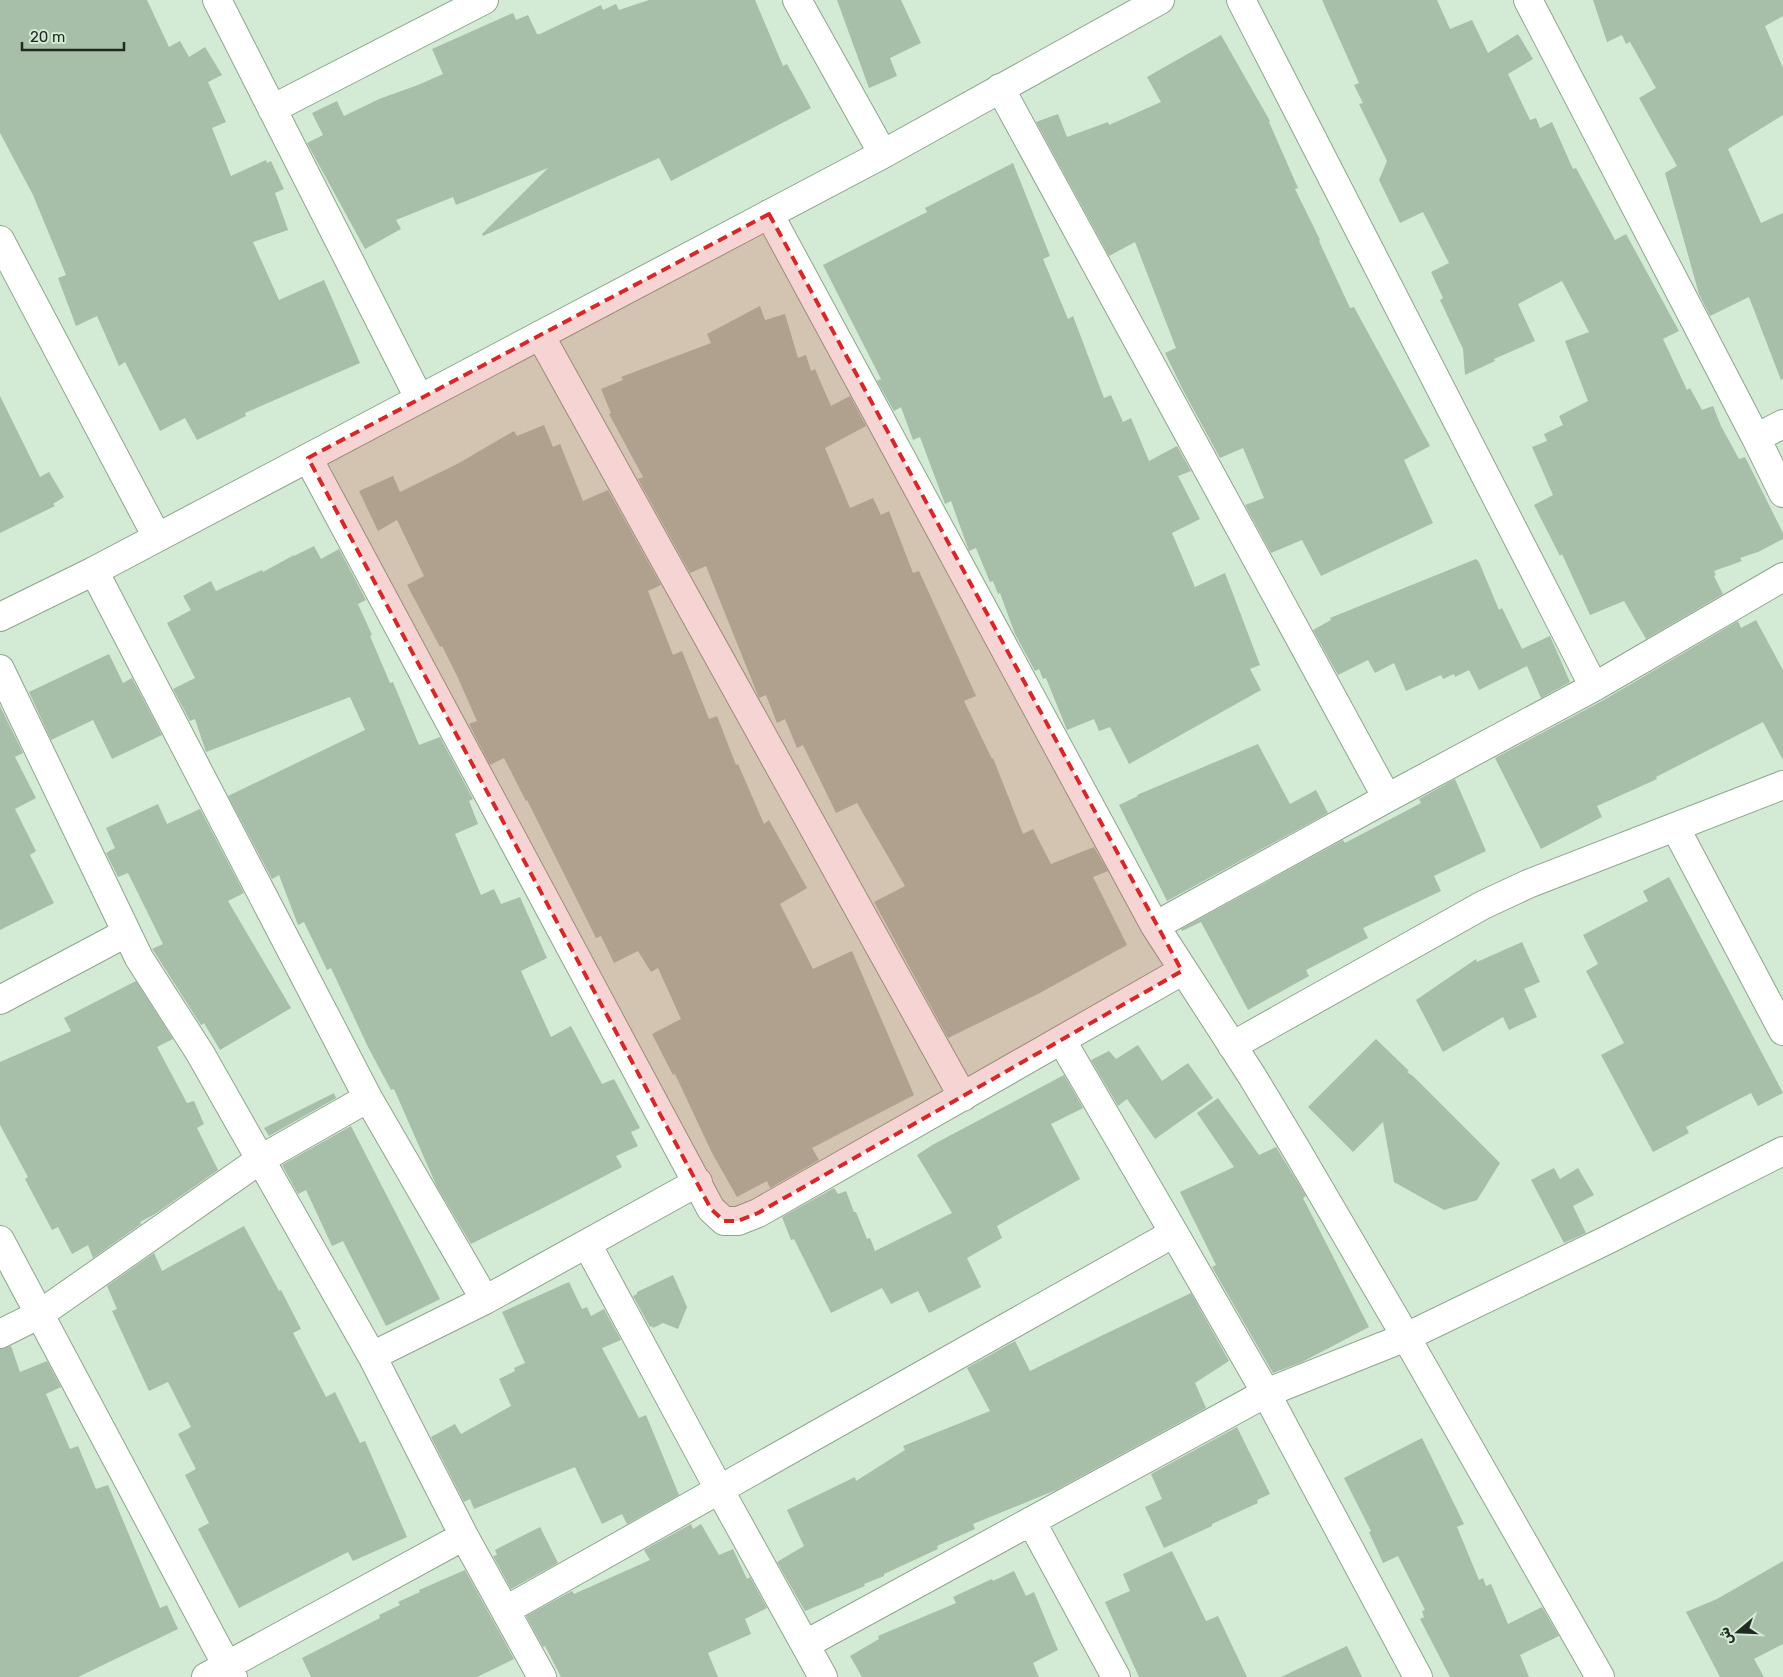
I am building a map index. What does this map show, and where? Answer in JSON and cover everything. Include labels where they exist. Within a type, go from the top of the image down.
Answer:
[{"type":"street","points":[[217,0],[419,398]]},
{"type":"street","points":[[797,0],[883,154]]},
{"type":"street","points":[[0,617],[157,538],[883,154],[1160,0]]},
{"type":"street","points":[[1241,0],[1594,687]]},
{"type":"street","points":[[1528,0],[1783,493]]},
{"type":"street","points":[[272,109],[480,1]]},
{"type":"street","points":[[1000,88],[1387,798]]},
{"type":"street","points":[[769,214],[1155,926],[1296,1149],[1406,1337],[1600,1677]]},
{"type":"street","points":[[0,240],[157,538]]},
{"type":"street","points":[[540,335],[963,1097]]},
{"type":"street","points":[[1756,438],[1783,424]]},
{"type":"street","points":[[308,458],[711,1209],[724,1220],[738,1222],[758,1213],[1182,971]]},
{"type":"street","points":[[94,571],[368,1098],[485,1300]]},
{"type":"street","points":[[1155,926],[1594,687],[1783,577]]},
{"type":"street","points":[[0,669],[90,853],[126,933],[158,989],[200,1053],[372,1356],[464,1536],[542,1677]]},
{"type":"street","points":[[1232,1046],[1483,905],[1528,884],[1783,785]]},
{"type":"street","points":[[1675,827],[1783,1032]]},
{"type":"street","points":[[0,1000],[126,933]]},
{"type":"street","points":[[1062,1040],[1266,1393],[1418,1677]]},
{"type":"street","points":[[0,1334],[40,1314],[261,1158],[368,1098]]},
{"type":"street","points":[[806,1644],[1266,1393],[1406,1337],[1607,1240],[1783,1151]]},
{"type":"street","points":[[372,1356],[485,1300],[698,1182]]},
{"type":"street","points":[[506,1610],[1174,1232]]},
{"type":"street","points":[[0,1240],[40,1314],[222,1673],[464,1536]]},
{"type":"street","points":[[587,1244],[823,1677]]},
{"type":"street","points":[[1031,1521],[1116,1677]]},
{"type":"highlighted area","points":[[769,214],[1182,971],[758,1213],[738,1221],[724,1221],[711,1209],[308,458]]},
{"type":"building","points":[[0,0],[147,0],[169,47],[180,41],[189,57],[205,47],[222,75],[208,82],[226,122],[212,128],[231,176],[266,160],[267,163],[271,161],[284,189],[275,193],[288,230],[253,242],[279,300],[324,280],[360,363],[245,413],[246,416],[197,440],[185,418],[160,431],[125,362],[119,366],[97,316],[76,326],[58,278],[66,275],[33,195],[0,133]]},
{"type":"building","points":[[649,0],[755,0],[783,66],[787,64],[811,108],[671,181],[659,158],[483,236],[482,234],[548,168],[456,205],[453,197],[396,220],[401,229],[365,249],[307,143],[323,135],[312,113],[337,101],[344,116],[379,99],[443,74],[432,49],[513,13],[516,20],[528,15],[537,34],[540,34],[601,5],[603,10],[616,4],[619,10]]},
{"type":"building","points":[[837,0],[901,0],[921,43],[890,58],[897,76],[869,88]]},
{"type":"building","points":[[1322,0],[1437,0],[1450,29],[1472,20],[1488,53],[1518,34],[1533,59],[1508,74],[1530,120],[1536,118],[1540,128],[1552,122],[1573,169],[1576,168],[1615,240],[1626,234],[1679,331],[1663,339],[1687,390],[1690,388],[1702,410],[1713,406],[1721,426],[1739,459],[1745,457],[1783,533],[1783,539],[1758,552],[1740,558],[1742,561],[1714,571],[1716,575],[1714,576],[1723,594],[1646,639],[1624,601],[1590,615],[1562,554],[1560,556],[1534,505],[1553,495],[1532,447],[1547,441],[1544,434],[1563,425],[1559,416],[1588,401],[1565,341],[1589,332],[1562,281],[1518,304],[1535,341],[1494,359],[1495,361],[1465,375],[1463,349],[1440,300],[1443,298],[1431,272],[1449,263],[1423,212],[1400,223],[1379,180],[1387,161],[1359,104],[1363,103],[1354,85],[1359,83]]},
{"type":"building","points":[[1593,0],[1783,0],[1783,16],[1765,26],[1783,68],[1783,115],[1728,149],[1761,223],[1783,213],[1783,379],[1781,380],[1749,297],[1710,316],[1699,294],[1665,173],[1677,166],[1639,98],[1656,88],[1630,42],[1626,44],[1622,35],[1607,42]]},
{"type":"building","points":[[1221,35],[1270,121],[1298,188],[1295,189],[1350,308],[1354,307],[1430,446],[1404,460],[1433,523],[1321,576],[1302,540],[1271,553],[1245,505],[1264,498],[1243,448],[1220,458],[1165,353],[1176,348],[1135,242],[1109,256],[1036,122],[1058,114],[1067,137],[1108,122],[1109,125],[1161,102],[1147,77]]},
{"type":"building","points":[[1013,163],[1050,256],[1043,259],[1068,319],[1073,316],[1104,398],[1111,395],[1123,422],[1131,418],[1149,461],[1177,446],[1191,471],[1178,476],[1200,519],[1172,533],[1195,587],[1225,573],[1260,665],[1250,669],[1261,690],[1129,764],[1110,727],[1099,731],[1094,719],[1067,730],[1046,678],[1043,679],[1039,669],[1035,671],[1015,634],[1000,593],[998,594],[993,581],[990,582],[976,548],[969,551],[951,501],[945,504],[920,437],[913,440],[901,407],[894,411],[877,381],[881,379],[823,265],[927,212],[925,208]]},
{"type":"building","points":[[760,306],[765,320],[785,314],[798,358],[806,355],[811,371],[815,369],[831,406],[850,396],[866,426],[825,448],[850,508],[873,498],[881,515],[889,511],[913,573],[919,571],[976,696],[964,701],[993,758],[1023,834],[1033,829],[1051,864],[1094,847],[1108,871],[1093,877],[1127,945],[1038,994],[948,1038],[874,902],[905,886],[857,803],[836,813],[803,745],[797,748],[785,719],[777,723],[766,695],[759,698],[706,566],[690,573],[638,479],[643,477],[609,414],[611,413],[601,389],[623,380],[621,377],[711,343],[707,334]]},
{"type":"building","points":[[0,396],[40,477],[49,472],[64,497],[53,504],[55,506],[0,533]]},
{"type":"building","points":[[544,425],[553,447],[560,444],[583,501],[608,490],[661,585],[648,591],[673,655],[682,651],[709,719],[717,716],[736,765],[738,764],[764,824],[769,820],[807,888],[780,904],[813,969],[852,951],[914,1095],[812,1148],[819,1160],[770,1188],[767,1181],[737,1197],[712,1153],[675,1074],[673,1075],[652,1034],[681,1019],[658,968],[651,972],[638,951],[614,963],[601,936],[596,938],[504,758],[490,765],[469,724],[477,721],[458,678],[407,585],[424,576],[397,520],[378,531],[359,491],[393,476],[400,492],[459,463],[514,431],[517,436]]},
{"type":"building","points":[[314,546],[321,559],[339,549],[366,600],[358,604],[390,683],[393,682],[419,745],[440,737],[473,799],[469,801],[478,824],[455,834],[481,895],[494,889],[501,904],[520,897],[547,958],[521,971],[551,1037],[571,1026],[602,1084],[614,1079],[640,1128],[631,1132],[638,1146],[616,1156],[622,1167],[471,1244],[437,1187],[394,1089],[391,1090],[368,1047],[331,968],[327,970],[304,922],[298,925],[279,875],[272,879],[228,796],[365,730],[350,697],[206,752],[195,719],[190,721],[173,689],[195,678],[167,623],[191,610],[183,596],[211,581],[216,591],[262,570],[263,572]]},
{"type":"building","points":[[1476,559],[1479,562],[1499,610],[1502,608],[1522,649],[1550,636],[1570,682],[1541,698],[1527,666],[1479,690],[1469,670],[1455,677],[1454,674],[1443,679],[1441,675],[1406,691],[1394,663],[1375,673],[1368,660],[1338,675],[1313,630],[1331,620],[1330,618]]},
{"type":"building","points":[[1756,620],[1783,670],[1783,760],[1763,722],[1656,777],[1657,779],[1597,806],[1602,817],[1541,849],[1495,758],[1602,701],[1738,621],[1741,628]]},
{"type":"building","points":[[109,654],[123,683],[132,678],[162,735],[112,759],[93,720],[51,740],[29,692]]},
{"type":"building","points":[[0,706],[23,753],[15,757],[36,798],[15,809],[36,851],[30,855],[54,903],[0,930]]},
{"type":"building","points":[[1258,744],[1290,804],[1316,790],[1328,813],[1167,901],[1119,805],[1137,795]]},
{"type":"building","points":[[1455,779],[1486,851],[1434,876],[1441,891],[1363,928],[1368,938],[1306,970],[1309,976],[1248,1010],[1201,922],[1182,931],[1181,929],[1343,840],[1345,843],[1421,803],[1419,799]]},
{"type":"building","points":[[158,804],[167,824],[200,809],[244,893],[228,901],[291,1008],[220,1050],[204,1023],[201,1025],[152,949],[163,944],[128,873],[118,877],[106,853],[115,848],[106,828]]},
{"type":"building","points":[[1669,877],[1783,1093],[1758,1106],[1751,1093],[1686,1127],[1689,1133],[1653,1152],[1601,1055],[1624,1043],[1586,971],[1598,964],[1583,935],[1648,901],[1643,891]]},
{"type":"building","points":[[1522,942],[1540,982],[1524,989],[1537,1017],[1509,1030],[1503,1017],[1443,1052],[1416,1000],[1476,959],[1477,962]]},
{"type":"building","points":[[136,981],[173,1039],[157,1047],[187,1103],[194,1101],[204,1124],[197,1128],[218,1170],[155,1214],[140,1222],[141,1224],[93,1258],[88,1245],[72,1254],[58,1227],[52,1230],[25,1179],[28,1177],[0,1125],[0,1062],[71,1031],[64,1018]]},
{"type":"building","points":[[1376,1039],[1500,1163],[1477,1200],[1444,1210],[1394,1182],[1383,1122],[1353,1152],[1308,1107]]},
{"type":"building","points":[[1138,1045],[1162,1081],[1188,1063],[1213,1098],[1155,1139],[1127,1099],[1118,1106],[1091,1060],[1109,1051],[1116,1059]]},
{"type":"building","points":[[1064,1075],[1083,1108],[1051,1124],[1080,1179],[997,1226],[1002,1238],[967,1258],[981,1287],[929,1313],[918,1291],[891,1304],[882,1288],[831,1313],[794,1239],[791,1240],[782,1217],[834,1188],[838,1194],[846,1191],[867,1239],[870,1238],[875,1251],[952,1213],[917,1155],[934,1144]]},
{"type":"building","points":[[334,1093],[336,1098],[269,1136],[264,1128]]},
{"type":"building","points":[[1218,1098],[1259,1155],[1276,1147],[1306,1196],[1303,1198],[1369,1327],[1302,1362],[1273,1373],[1212,1267],[1216,1265],[1180,1192],[1234,1167],[1197,1113]]},
{"type":"building","points":[[351,1126],[440,1299],[386,1326],[343,1241],[332,1246],[306,1190],[298,1194],[282,1165]]},
{"type":"building","points":[[1554,1168],[1560,1179],[1578,1168],[1594,1195],[1573,1206],[1586,1233],[1564,1243],[1531,1180]]},
{"type":"building","points":[[244,1226],[301,1329],[293,1333],[326,1397],[335,1392],[360,1443],[365,1441],[407,1537],[353,1561],[348,1552],[239,1608],[198,1529],[209,1523],[185,1475],[196,1469],[178,1434],[191,1427],[168,1382],[149,1391],[112,1311],[117,1309],[107,1286],[154,1253],[162,1271]]},
{"type":"building","points":[[673,1275],[687,1307],[678,1329],[663,1323],[653,1328],[652,1326],[650,1327],[633,1296],[637,1292]]},
{"type":"building","points":[[569,1282],[582,1309],[587,1307],[591,1316],[604,1309],[621,1340],[602,1348],[639,1418],[646,1415],[679,1495],[627,1524],[622,1514],[602,1524],[575,1467],[474,1509],[470,1499],[464,1502],[431,1437],[455,1424],[461,1434],[511,1406],[499,1379],[515,1371],[514,1368],[525,1363],[502,1312]]},
{"type":"building","points":[[1191,1293],[1229,1361],[1195,1383],[1206,1408],[1056,1490],[973,1524],[975,1529],[937,1546],[938,1549],[864,1584],[865,1586],[805,1611],[777,1562],[804,1546],[787,1510],[855,1477],[856,1481],[905,1450],[903,1446],[990,1411],[967,1368],[1015,1341],[1030,1371]]},
{"type":"building","points":[[11,1346],[20,1372],[47,1361],[61,1387],[46,1394],[70,1449],[78,1446],[96,1489],[108,1485],[160,1608],[167,1605],[178,1629],[78,1677],[0,1677],[0,1349]]},
{"type":"building","points":[[1237,1427],[1270,1494],[1257,1500],[1258,1503],[1164,1548],[1145,1507],[1162,1499],[1151,1474]]},
{"type":"building","points":[[1422,1438],[1464,1524],[1457,1527],[1479,1580],[1483,1578],[1486,1586],[1491,1584],[1508,1624],[1542,1607],[1559,1636],[1520,1655],[1529,1677],[1450,1677],[1420,1619],[1424,1617],[1422,1611],[1425,1610],[1398,1556],[1383,1563],[1369,1532],[1371,1531],[1344,1478]]},
{"type":"building","points":[[691,1524],[693,1529],[701,1524],[719,1555],[733,1549],[747,1579],[750,1577],[767,1608],[745,1619],[751,1634],[708,1653],[718,1677],[561,1677],[545,1646],[543,1647],[526,1616],[572,1591],[574,1594],[650,1560],[644,1550]]},
{"type":"building","points":[[540,1527],[558,1563],[511,1589],[493,1556],[497,1555],[495,1550]]},
{"type":"building","points":[[1172,1551],[1206,1621],[1218,1616],[1247,1677],[1139,1677],[1105,1602],[1130,1591],[1123,1574]]},
{"type":"building","points":[[1783,1561],[1783,1644],[1754,1659],[1764,1677],[1720,1677],[1686,1612],[1717,1599]]},
{"type":"building","points":[[465,1570],[514,1659],[477,1677],[311,1677],[302,1658],[380,1618],[379,1615],[400,1605],[398,1602],[420,1592],[419,1590]]},
{"type":"building","points":[[1014,1571],[1026,1596],[1034,1592],[1058,1650],[1033,1663],[1039,1677],[862,1677],[850,1656],[879,1639],[878,1636],[956,1603],[953,1597]]},
{"type":"building","points":[[1347,1646],[1362,1677],[1281,1677]]}]
